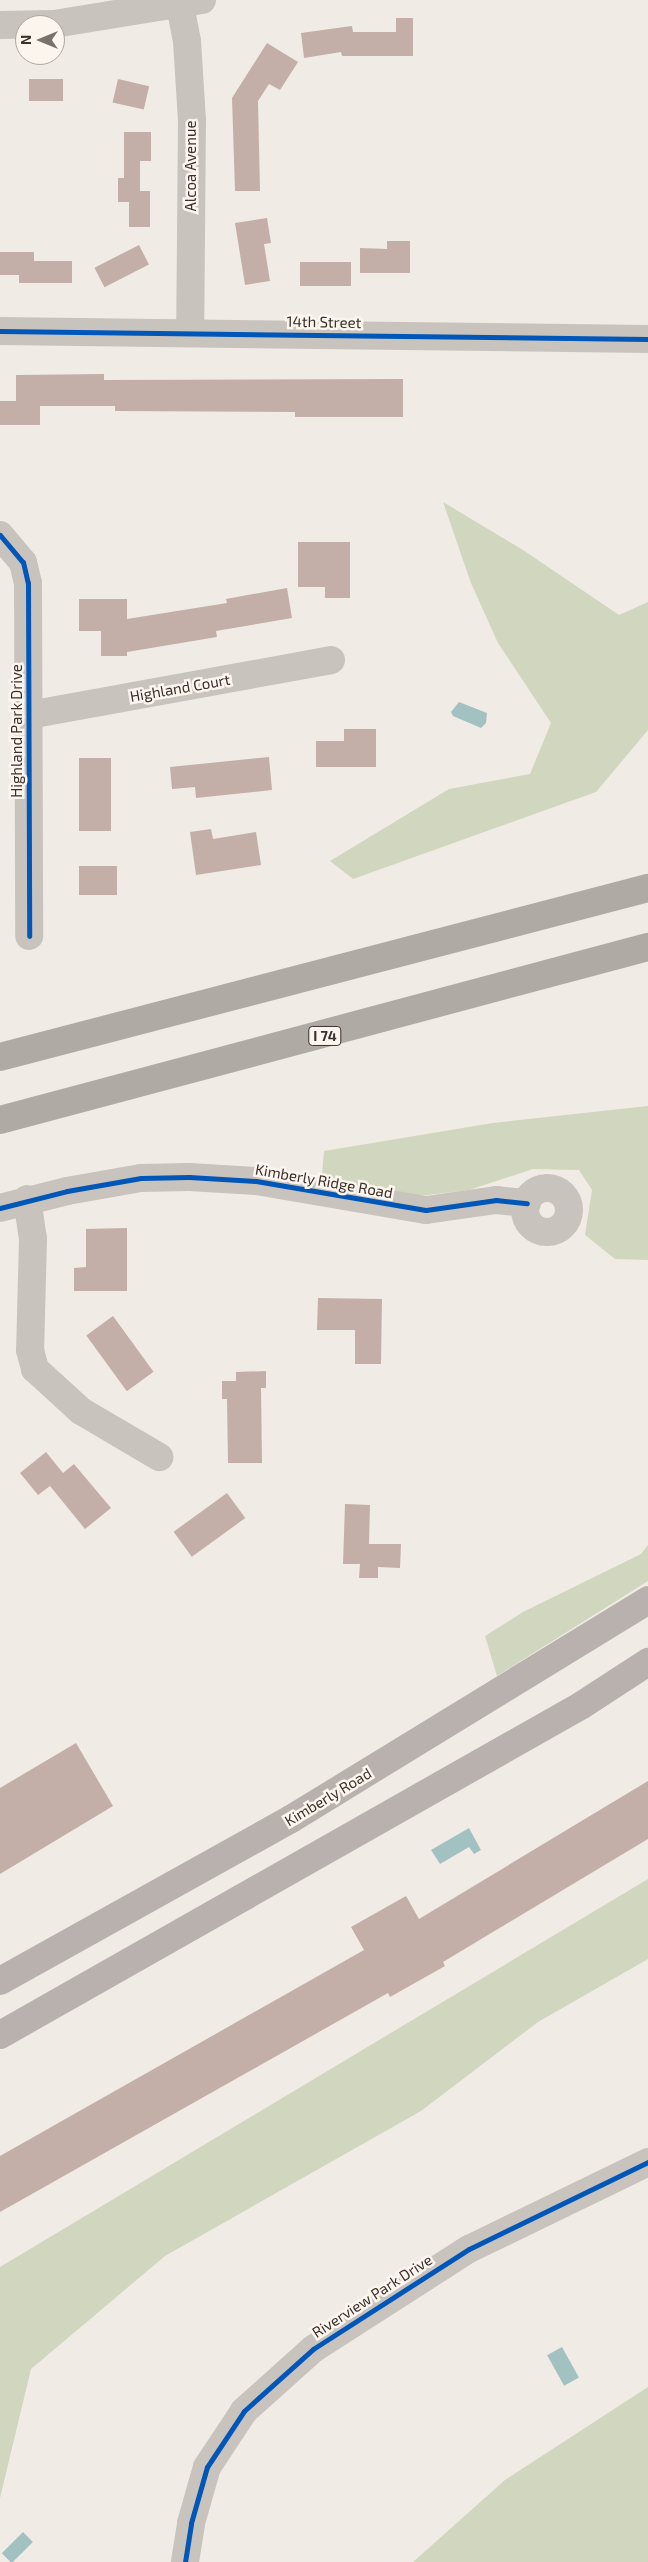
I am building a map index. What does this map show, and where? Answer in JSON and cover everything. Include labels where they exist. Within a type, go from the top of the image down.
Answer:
[{"type":"highway","points":[[0,1057],[648,888]]},
{"type":"highway","name":"I 74","points":[[0,1120],[648,947]]},
{"type":"main road","name":"Kimberly Road","points":[[0,1981],[291,1819],[648,1600]]},
{"type":"main road","points":[[0,2035],[582,1705],[648,1662]]},
{"type":"street","points":[[0,25],[54,24],[187,1]]},
{"type":"street","name":"Alcoa Avenue","points":[[187,1],[187,41],[192,120],[190,333]]},
{"type":"street","name":"14th Street","points":[[0,331],[648,339]]},
{"type":"street","name":"Highland Park Drive","points":[[0,534],[23,562],[28,583],[30,716],[29,936]]},
{"type":"street","name":"Highland Court","points":[[30,716],[331,660]]},
{"type":"street","name":"Kimberly Ridge Road","points":[[0,1208],[27,1200],[141,1178],[189,1177],[256,1180],[377,1204],[426,1210],[496,1200],[527,1203]]},
{"type":"street","points":[[27,1200],[33,1239],[30,1350],[36,1369],[81,1411],[159,1457]]},
{"type":"street","name":"Riverview Park Drive","points":[[185,2562],[191,2523],[207,2467],[244,2411],[313,2349],[469,2249],[648,2162]]},
{"type":"green space","points":[[443,502],[523,550],[619,615],[648,602],[648,730],[596,792],[353,879],[330,861],[449,789],[530,774],[551,723],[498,643],[471,583]]},
{"type":"green space","points":[[648,1106],[648,1260],[615,1259],[585,1235],[592,1190],[579,1170],[533,1169],[469,1190],[402,1198],[321,1185],[324,1151],[493,1123]]},
{"type":"green space","points":[[648,1545],[648,1581],[497,1676],[485,1636],[523,1612],[641,1554]]},
{"type":"green space","points":[[648,1879],[648,1959],[538,2022],[421,2111],[165,2256],[31,2369],[0,2498],[0,2267]]},
{"type":"green space","points":[[648,2387],[648,2562],[413,2562],[505,2480]]},
{"type":"water","points":[[459,702],[487,713],[486,723],[481,728],[453,716],[451,712]]},
{"type":"water","points":[[469,1828],[481,1850],[474,1854],[469,1847],[440,1864],[431,1850]]},
{"type":"water","points":[[562,2347],[579,2378],[564,2386],[547,2355]]},
{"type":"water","points":[[23,2532],[33,2542],[13,2562],[2,2553]]},
{"type":"building","points":[[396,18],[413,18],[413,56],[342,56],[341,52],[304,58],[301,33],[352,26],[353,32],[396,32]]},
{"type":"building","points":[[267,43],[298,62],[280,90],[269,84],[258,101],[260,191],[235,191],[232,98]]},
{"type":"building","points":[[29,79],[63,79],[63,101],[29,101]]},
{"type":"building","points":[[118,79],[149,86],[144,110],[113,102]]},
{"type":"building","points":[[124,132],[151,132],[151,161],[140,161],[140,191],[150,191],[150,227],[129,227],[129,202],[118,202],[118,178],[124,178]]},
{"type":"building","points":[[267,218],[271,243],[264,244],[270,281],[245,285],[235,223]]},
{"type":"building","points":[[387,241],[410,241],[410,273],[360,273],[360,248],[387,249]]},
{"type":"building","points":[[139,245],[149,265],[104,287],[94,268]]},
{"type":"building","points":[[0,252],[34,252],[34,261],[72,261],[72,283],[19,283],[19,275],[0,275]]},
{"type":"building","points":[[300,262],[351,262],[351,286],[300,286]]},
{"type":"building","points":[[104,374],[104,380],[403,379],[403,417],[295,417],[295,412],[115,411],[115,406],[40,406],[40,425],[0,425],[0,401],[16,401],[16,375]]},
{"type":"building","points":[[298,542],[350,542],[350,598],[325,598],[325,587],[298,587]]},
{"type":"building","points":[[287,588],[292,618],[216,631],[217,637],[127,652],[127,656],[101,656],[101,631],[79,631],[79,599],[127,599],[127,619],[227,603],[226,599]]},
{"type":"building","points":[[344,729],[376,729],[376,767],[316,767],[316,741],[344,741]]},
{"type":"building","points":[[269,757],[272,790],[196,798],[195,787],[172,789],[170,767]]},
{"type":"building","points":[[79,758],[111,758],[111,831],[79,831]]},
{"type":"building","points":[[211,829],[213,839],[256,832],[261,865],[196,875],[190,832]]},
{"type":"building","points":[[79,866],[117,866],[117,895],[79,895]]},
{"type":"building","points":[[127,1228],[127,1291],[74,1291],[74,1268],[86,1267],[86,1229]]},
{"type":"building","points":[[318,1298],[382,1299],[381,1364],[355,1364],[355,1330],[317,1330]]},
{"type":"building","points":[[113,1316],[154,1372],[127,1391],[86,1335]]},
{"type":"building","points":[[266,1371],[266,1388],[261,1388],[262,1463],[228,1463],[227,1399],[222,1399],[222,1381],[236,1381],[236,1372]]},
{"type":"building","points":[[46,1452],[63,1473],[74,1464],[111,1508],[85,1529],[50,1486],[38,1495],[20,1473]]},
{"type":"building","points":[[227,1493],[245,1518],[192,1557],[174,1532]]},
{"type":"building","points":[[345,1504],[370,1505],[369,1544],[401,1544],[400,1568],[378,1567],[378,1578],[359,1578],[360,1564],[343,1564]]},
{"type":"building","points":[[76,1743],[113,1806],[0,1874],[0,1788]]},
{"type":"building","points":[[648,1781],[648,1839],[443,1962],[445,1966],[390,1997],[388,1993],[0,2212],[0,2156],[364,1950],[351,1927],[406,1896],[419,1919]]},
{"type":"cycle path","points":[[0,331],[648,339]]},
{"type":"cycle path","points":[[0,535],[23,562],[28,583],[29,936]]},
{"type":"cycle path","points":[[0,1208],[67,1191],[141,1178],[189,1177],[256,1181],[426,1210],[496,1200],[527,1203]]},
{"type":"cycle path","points":[[185,2562],[191,2523],[207,2467],[244,2411],[313,2349],[469,2249],[648,2162]]}]
